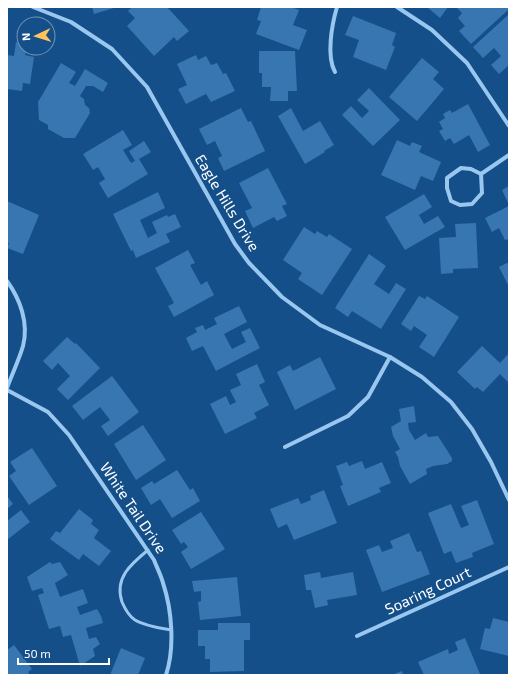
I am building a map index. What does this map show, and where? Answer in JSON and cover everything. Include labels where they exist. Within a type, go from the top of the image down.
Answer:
[{"type":"street","name":"Eagle Hills Drive","points":[[33,7],[71,22],[112,49],[147,88],[235,244],[249,263],[282,297],[320,325],[390,357],[422,377],[451,402],[472,429],[491,462],[509,500]]},
{"type":"street","points":[[335,72],[331,65],[331,27],[337,7]]},
{"type":"street","points":[[396,7],[432,30],[466,63],[509,126]]},
{"type":"street","points":[[481,174],[509,155]]},
{"type":"street","points":[[461,168],[471,169],[481,174],[482,193],[472,204],[460,206],[451,201],[447,188],[447,178],[461,168]]},
{"type":"street","points":[[7,280],[15,292],[21,308],[24,327],[23,346],[7,389]]},
{"type":"street","points":[[285,446],[348,416],[368,397],[390,357]]},
{"type":"street","name":"White Tail Drive","points":[[7,389],[48,412],[69,434],[154,560],[164,583],[170,612],[171,641],[166,675]]},
{"type":"street","name":"Soaring Court","points":[[358,636],[509,567]]},
{"type":"lane","points":[[148,550],[132,564],[125,574],[121,584],[120,595],[124,606],[135,620],[151,626],[171,630]]},
{"type":"building","points":[[92,7],[117,7],[94,14]]},
{"type":"building","points":[[132,7],[167,7],[189,31],[177,41],[174,37],[154,56],[127,26],[135,18],[128,11]]},
{"type":"building","points":[[261,7],[291,7],[299,10],[293,25],[307,30],[299,50],[256,34],[261,21],[257,20]]},
{"type":"building","points":[[427,7],[448,7],[440,18]]},
{"type":"building","points":[[509,7],[509,9],[471,44],[459,31],[465,26],[458,18],[462,13],[457,8]]},
{"type":"building","points":[[508,15],[509,65],[499,74],[491,65],[501,56],[494,48],[483,58],[473,47]]},
{"type":"building","points":[[353,16],[396,33],[392,45],[395,47],[386,70],[353,57],[359,40],[345,35]]},
{"type":"building","points":[[16,42],[16,56],[34,57],[30,84],[23,83],[22,91],[7,89],[7,55],[14,56]]},
{"type":"building","points":[[259,51],[295,51],[297,91],[288,91],[288,101],[270,101],[271,87],[262,87],[262,73],[259,73]]},
{"type":"building","points":[[196,55],[198,60],[206,56],[211,65],[217,63],[223,74],[226,73],[235,91],[211,102],[206,94],[186,104],[178,89],[187,85],[177,64]]},
{"type":"building","points":[[422,58],[439,72],[433,79],[444,89],[417,121],[389,97]]},
{"type":"building","points":[[61,63],[76,72],[69,83],[75,86],[85,69],[108,83],[103,92],[93,86],[86,86],[80,96],[84,99],[85,105],[89,108],[90,113],[75,138],[64,138],[48,129],[48,125],[39,120],[38,102]]},
{"type":"building","points":[[369,88],[400,120],[373,146],[342,115],[351,106],[362,118],[369,111],[357,100]]},
{"type":"building","points":[[468,104],[490,145],[478,152],[469,135],[454,144],[450,138],[445,141],[439,131],[443,129],[439,122],[445,118],[443,114],[450,110],[452,113]]},
{"type":"building","points":[[241,108],[248,122],[251,121],[265,151],[224,171],[218,158],[222,156],[215,141],[207,145],[199,129]]},
{"type":"building","points":[[291,108],[303,131],[320,121],[334,145],[305,164],[278,116]]},
{"type":"building","points":[[123,130],[132,145],[123,150],[131,163],[135,161],[129,151],[144,141],[151,152],[139,159],[148,174],[108,198],[99,183],[105,179],[98,167],[93,170],[83,154]]},
{"type":"building","points":[[397,140],[410,146],[412,142],[422,146],[419,152],[441,162],[433,181],[421,176],[415,190],[381,175]]},
{"type":"building","points":[[268,168],[287,204],[282,206],[287,216],[277,221],[274,217],[253,228],[245,211],[252,208],[239,183]]},
{"type":"building","points":[[509,186],[509,205],[502,190]]},
{"type":"building","points":[[158,192],[165,208],[140,220],[148,238],[157,233],[152,222],[167,215],[168,217],[175,214],[181,227],[166,234],[170,242],[136,258],[113,214]]},
{"type":"building","points":[[424,194],[432,207],[419,215],[424,224],[438,216],[445,227],[405,250],[385,217]]},
{"type":"building","points":[[7,201],[39,215],[23,254],[7,248],[9,243],[7,242]]},
{"type":"building","points":[[509,206],[509,239],[505,240],[499,228],[492,232],[485,218]]},
{"type":"building","points":[[476,223],[478,268],[453,269],[453,273],[441,274],[439,238],[456,237],[455,224]]},
{"type":"building","points":[[304,227],[315,234],[317,231],[327,237],[329,234],[352,249],[322,295],[298,279],[302,273],[283,260]]},
{"type":"building","points":[[188,250],[195,263],[190,265],[201,285],[207,281],[214,295],[174,317],[168,306],[174,303],[155,268]]},
{"type":"building","points":[[369,254],[386,266],[374,284],[389,294],[396,283],[406,289],[381,329],[352,311],[348,317],[335,308]]},
{"type":"building","points":[[509,262],[509,287],[499,267]]},
{"type":"building","points":[[419,296],[425,299],[427,296],[459,317],[434,357],[419,347],[427,335],[414,326],[411,331],[401,324]]},
{"type":"building","points":[[239,306],[247,322],[224,334],[232,349],[246,342],[241,332],[250,328],[260,348],[216,371],[203,346],[192,351],[186,338],[197,332],[195,328],[203,325],[205,330],[217,324],[214,318]]},
{"type":"building","points":[[67,337],[75,344],[76,343],[100,368],[68,400],[57,389],[70,376],[58,363],[52,370],[43,361]]},
{"type":"building","points":[[482,346],[500,363],[509,353],[509,383],[500,374],[483,392],[477,387],[475,389],[457,372]]},
{"type":"building","points":[[320,357],[336,389],[295,410],[277,372],[290,365],[293,371]]},
{"type":"building","points":[[257,364],[265,382],[259,385],[269,405],[254,413],[257,418],[225,434],[210,404],[226,396],[230,405],[236,402],[230,390],[241,385],[236,374]]},
{"type":"building","points":[[112,376],[139,412],[108,436],[101,426],[110,420],[100,407],[83,420],[72,406]]},
{"type":"building","points":[[414,406],[416,422],[408,423],[409,430],[415,440],[426,433],[428,437],[438,436],[452,458],[452,461],[447,464],[433,466],[426,469],[427,474],[410,484],[400,466],[395,452],[400,449],[393,436],[391,427],[401,421],[399,409]]},
{"type":"building","points":[[143,425],[166,460],[136,480],[114,444]]},
{"type":"building","points":[[32,448],[57,486],[29,505],[9,476],[16,471],[10,462]]},
{"type":"building","points":[[362,461],[365,469],[382,462],[391,483],[379,488],[381,492],[348,506],[340,486],[343,485],[336,466],[347,462],[349,466]]},
{"type":"building","points":[[177,470],[190,490],[193,488],[200,501],[172,518],[160,499],[151,505],[141,488],[152,481],[154,484]]},
{"type":"building","points":[[324,490],[337,523],[294,540],[287,524],[278,528],[270,509],[298,498],[301,504],[311,500],[310,496]]},
{"type":"building","points":[[7,496],[13,504],[7,509]]},
{"type":"building","points":[[477,500],[494,544],[472,553],[473,557],[456,563],[451,551],[444,554],[428,513],[451,504],[461,528],[469,525],[461,506]]},
{"type":"building","points":[[79,509],[93,520],[91,524],[99,530],[94,538],[111,551],[99,566],[83,554],[79,560],[50,539],[56,531],[60,533]]},
{"type":"building","points":[[21,510],[30,522],[7,540],[7,521]]},
{"type":"building","points":[[201,512],[225,549],[191,569],[181,552],[188,547],[184,542],[181,544],[172,530]]},
{"type":"building","points":[[409,533],[417,552],[421,551],[430,574],[382,592],[366,550],[379,545],[382,552],[393,548],[390,541]]},
{"type":"building","points":[[50,562],[52,564],[60,562],[68,575],[55,583],[60,597],[83,589],[88,603],[77,607],[80,615],[97,609],[101,616],[103,623],[86,628],[89,639],[96,637],[100,644],[93,649],[95,656],[80,666],[71,635],[63,637],[60,626],[49,629],[38,595],[44,593],[42,588],[32,591],[27,577]]},
{"type":"building","points":[[320,572],[321,578],[353,572],[357,595],[327,600],[328,605],[315,608],[311,590],[306,590],[304,575]]},
{"type":"building","points":[[237,577],[241,616],[200,620],[198,602],[201,601],[201,591],[194,592],[192,581]]},
{"type":"building","points":[[493,618],[509,622],[509,656],[480,649],[485,628],[490,629]]},
{"type":"building","points":[[218,623],[250,623],[250,640],[244,640],[244,671],[210,672],[210,659],[205,659],[205,646],[198,646],[198,630],[218,630]]},
{"type":"building","points":[[465,638],[480,674],[424,675],[418,662],[448,649],[449,654],[458,650],[455,642]]},
{"type":"building","points":[[14,645],[32,669],[28,672],[30,675],[7,675],[7,650]]},
{"type":"building","points":[[121,648],[145,658],[138,675],[110,675]]},
{"type":"building","points":[[402,671],[403,675],[392,675]]}]
